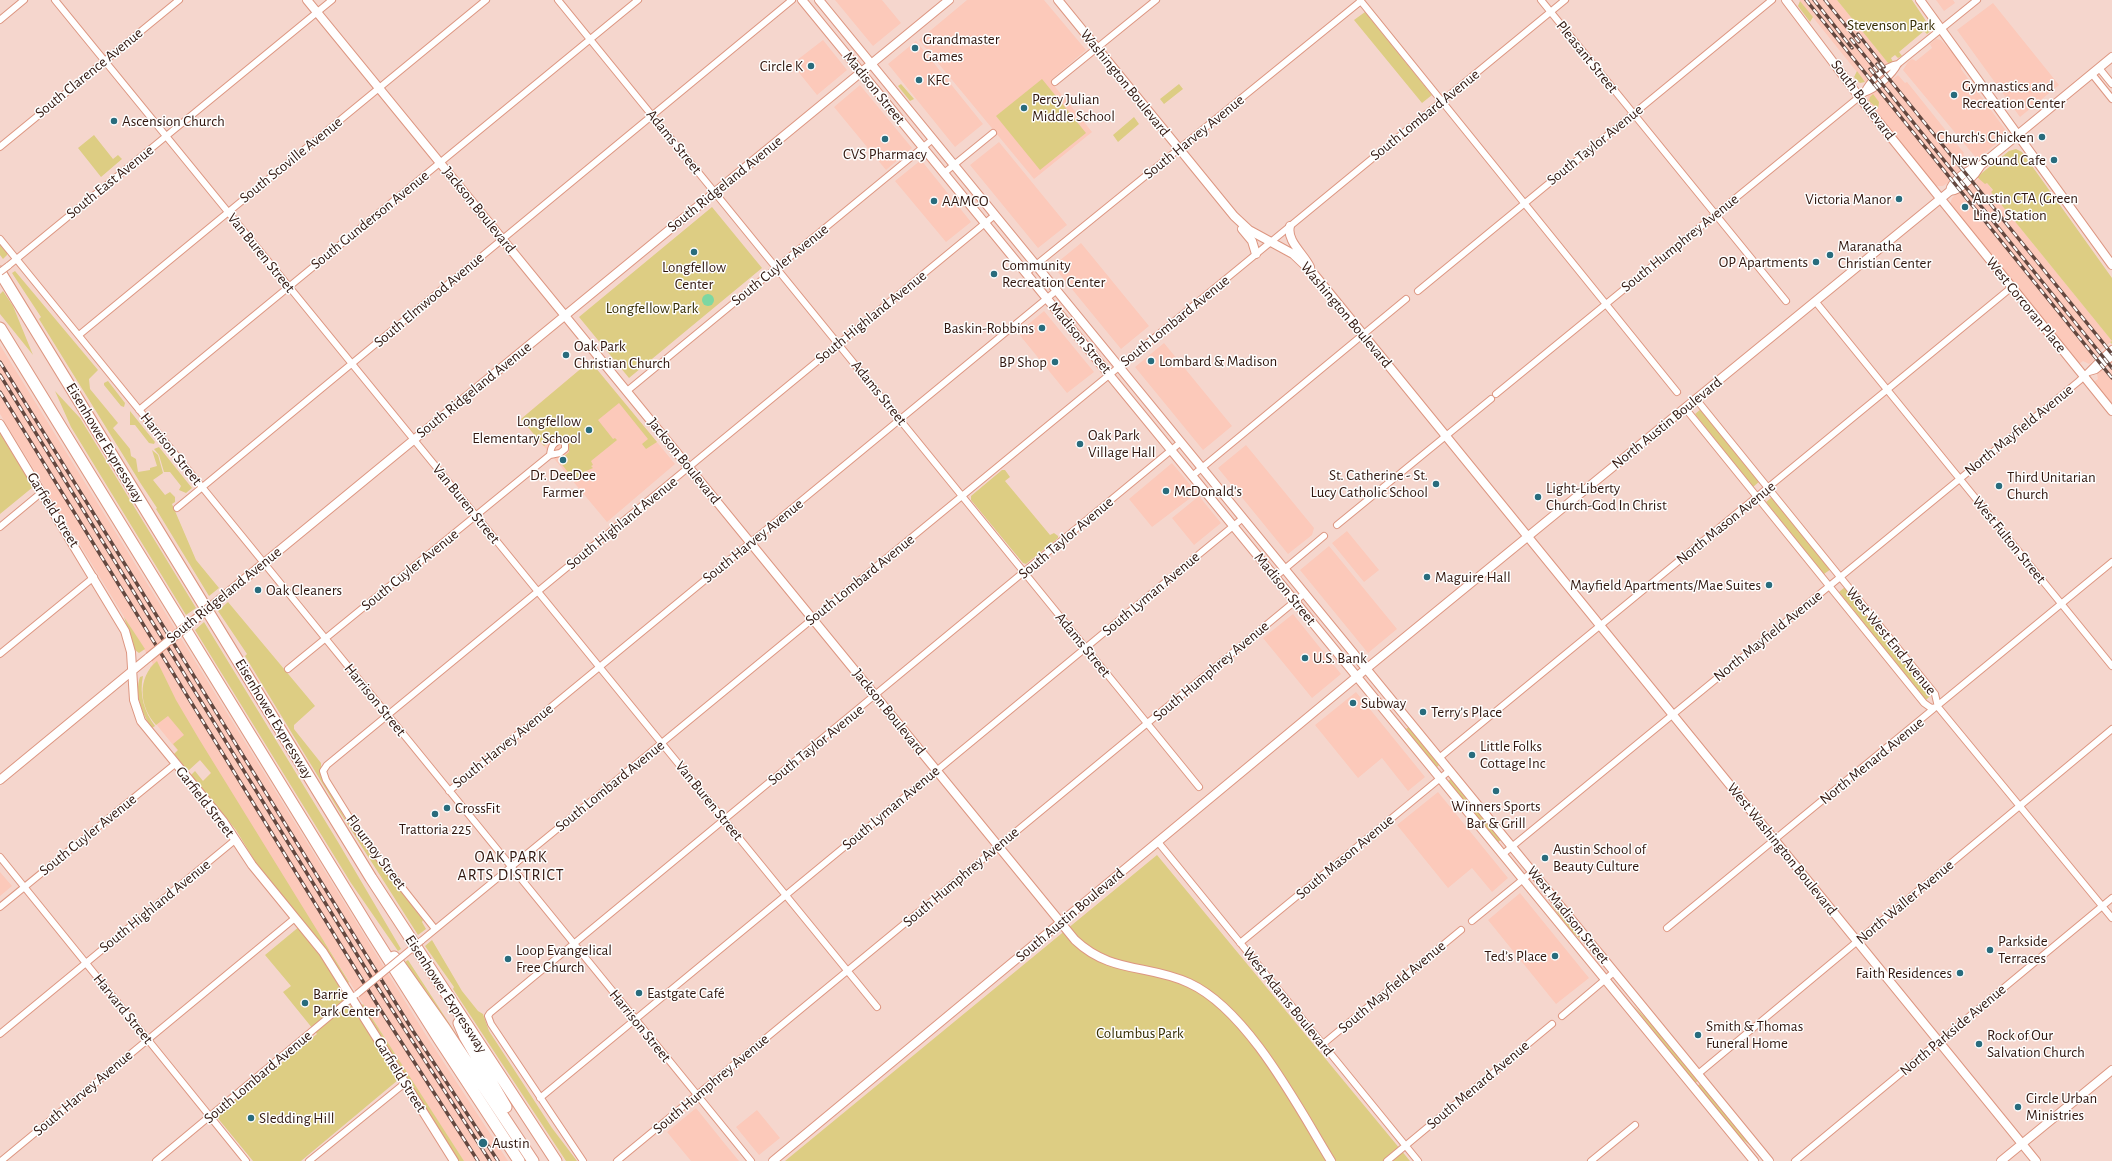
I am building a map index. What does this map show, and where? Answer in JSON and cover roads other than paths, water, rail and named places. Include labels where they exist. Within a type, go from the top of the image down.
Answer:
[{"type":"highway","name":"Eisenhower Expressway","points":[[3,270],[371,878],[448,998],[556,1161]]},
{"type":"highway","name":"Eisenhower Expressway","points":[[0,328],[438,1039],[519,1161]]},
{"type":"highway","points":[[372,933],[402,966],[533,1161]]},
{"type":"highway","points":[[448,998],[465,1037],[505,1105],[542,1161]]},
{"type":"street","points":[[0,20],[24,0]]},
{"type":"street","name":"Van Buren Street","points":[[55,0],[877,1008]]},
{"type":"street","name":"South Clarence Avenue","points":[[0,147],[179,0]]},
{"type":"street","name":"Jackson Boulevard","points":[[308,0],[999,846],[1060,923],[1082,947],[1100,958],[1124,967],[1178,978],[1202,990],[1214,999],[1238,1023],[1264,1056],[1331,1161]]},
{"type":"street","name":"South East Avenue","points":[[3,270],[332,0]]},
{"type":"street","name":"South Scoville Avenue","points":[[78,335],[486,0]]},
{"type":"street","name":"Adams Street","points":[[558,0],[1199,787]]},
{"type":"street","name":"South Gunderson Avenue","points":[[139,410],[638,0]]},
{"type":"street","name":"South Elmwood Avenue","points":[[176,508],[792,0]]},
{"type":"street","name":"Madison Street","points":[[802,0],[1357,677]]},
{"type":"street","name":"Madison Street","points":[[819,0],[1366,670]]},
{"type":"street","name":"South Ridgeland Avenue","points":[[0,780],[949,0]]},
{"type":"street","name":"Washington Boulevard","points":[[1058,0],[1234,216],[1249,230],[1293,254],[1314,274],[1528,537]]},
{"type":"street","points":[[1055,82],[1156,0]]},
{"type":"street","points":[[1361,0],[1677,392]]},
{"type":"street","name":"South Harvey Avenue","points":[[1026,273],[1361,0]]},
{"type":"street","name":"Pleasant Street","points":[[1541,0],[1786,301]]},
{"type":"street","name":"South Lombard Avenue","points":[[156,1161],[421,941],[1565,0]]},
{"type":"street","name":"South Taylor Avenue","points":[[1418,291],[1772,0]]},
{"type":"street","name":"South Boulevard","points":[[1786,0],[1862,95],[1940,199]]},
{"type":"street","points":[[1920,0],[2112,265]]},
{"type":"street","name":"South Humphrey Avenue","points":[[1496,394],[1862,95],[1872,90],[1895,70],[1898,64],[1977,0]]},
{"type":"street","name":"North Austin Boulevard","points":[[1366,670],[1950,191],[1951,185],[1971,168],[1981,165],[2112,57]]},
{"type":"street","points":[[2099,68],[2112,84]]},
{"type":"street","points":[[2092,74],[2112,99]]},
{"type":"street","points":[[944,173],[993,133]]},
{"type":"street","name":"South Cuyler Avenue","points":[[627,391],[933,140]]},
{"type":"street","name":"West Corcoran Place","points":[[1940,199],[2086,374],[2112,411]]},
{"type":"street","name":"South Highland Avenue","points":[[323,771],[328,763],[689,468],[995,215]]},
{"type":"street","points":[[1234,216],[1252,241],[1256,254]]},
{"type":"street","points":[[1290,226],[1288,232],[1293,242],[1306,257],[1314,274]]},
{"type":"street","name":"Harrison Street","points":[[0,239],[751,1161]]},
{"type":"street","name":"North Mason Avenue","points":[[1439,758],[2012,287]]},
{"type":"street","name":"South Harvey Avenue","points":[[449,791],[1057,290]]},
{"type":"street","points":[[1192,476],[1406,299]]},
{"type":"street","name":"West Fulton Street","points":[[1815,301],[2112,666]]},
{"type":"street","name":"North Mayfield Avenue","points":[[1503,854],[1960,479],[2086,374],[2092,365],[2112,349]]},
{"type":"street","name":"North Mayfield Avenue","points":[[2086,374],[2096,370],[2112,357]]},
{"type":"street","points":[[1337,525],[1491,399]]},
{"type":"street","name":"West West End Avenue","points":[[1685,408],[1924,703],[1932,708],[1938,707],[1935,694],[1696,399]]},
{"type":"street","name":"Garfield Street","points":[[0,424],[94,577],[125,631],[130,652],[134,700],[138,715],[175,764],[223,821],[235,840],[323,952],[355,996],[405,1083],[454,1161]]},
{"type":"street","name":"South Taylor Avenue","points":[[540,1098],[491,1024],[488,1016],[493,1010],[1025,573],[1181,442]]},
{"type":"street","name":"South Cuyler Avenue","points":[[288,669],[550,455]]},
{"type":"street","points":[[0,527],[42,492]]},
{"type":"street","name":"South Lyman Avenue","points":[[540,1098],[1243,518]]},
{"type":"street","points":[[1275,577],[1324,536]]},
{"type":"street","name":"West Washington Boulevard","points":[[1528,537],[2036,1161]]},
{"type":"street","name":"North Menard Avenue","points":[[1667,928],[1938,707],[2112,562]]},
{"type":"street","points":[[0,654],[94,577]]},
{"type":"street","name":"South Humphrey Avenue","points":[[617,1161],[1305,594]]},
{"type":"street","name":"South Austin Boulevard","points":[[773,1161],[1366,670]]},
{"type":"street","name":"West Madison Street","points":[[1366,670],[1769,1161]]},
{"type":"street","name":"West Madison Street","points":[[1357,677],[1754,1161]]},
{"type":"street","points":[[1938,707],[2112,918]]},
{"type":"street","name":"North Waller Avenue","points":[[1698,1074],[2112,730]]},
{"type":"street","name":"South Cuyler Avenue","points":[[0,907],[175,764]]},
{"type":"street","name":"Flournoy Street","points":[[323,771],[326,780],[359,833],[435,930]]},
{"type":"street","name":"South Mason Avenue","points":[[1240,943],[1449,771]]},
{"type":"street","name":"South Highland Avenue","points":[[0,1034],[235,840]]},
{"type":"street","name":"West Adams Boulevard","points":[[1158,842],[1418,1161]]},
{"type":"street","name":"Harvard Street","points":[[0,857],[246,1161]]},
{"type":"street","points":[[1472,922],[1532,872]]},
{"type":"street","name":"North Parkside Avenue","points":[[1795,1161],[2112,898]]},
{"type":"street","name":"South Harvey Avenue","points":[[1,1161],[295,918]]},
{"type":"street","name":"South Mayfield Avenue","points":[[1323,1044],[1461,930]]},
{"type":"street","points":[[1562,1016],[1614,972]]},
{"type":"street","name":"South Menard Avenue","points":[[1387,1161],[1552,1024]]},
{"type":"street","points":[[2001,1161],[2112,1070]]},
{"type":"street","points":[[309,1161],[405,1083]]},
{"type":"street","points":[[540,1098],[582,1161]]},
{"type":"street","points":[[1591,1161],[1635,1125]]},
{"type":"railway","points":[[1806,0],[2112,378]]},
{"type":"railway","points":[[1814,0],[1852,48]]},
{"type":"railway","points":[[1825,0],[1859,42]]},
{"type":"railway","points":[[1858,34],[1884,67]]},
{"type":"railway","points":[[1851,39],[1877,71]]},
{"type":"railway","points":[[1877,64],[2112,354]]},
{"type":"railway","points":[[1870,69],[2112,368]]},
{"type":"railway","points":[[0,362],[413,1031],[498,1161]]},
{"type":"railway","points":[[0,375],[369,974],[490,1161]]},
{"type":"railway","points":[[0,392],[380,1009],[478,1161]]},
{"type":"place","name":"Grandmaster Games","points":[[915,48]]},
{"type":"place","name":"Circle K","points":[[811,66]]},
{"type":"place","name":"KFC","points":[[919,80]]},
{"type":"place","name":"Gymnastics and Recreation Center","points":[[1954,95]]},
{"type":"place","name":"Percy Julian Middle School","points":[[1024,108]]},
{"type":"place","name":"Ascension Church","points":[[114,121]]},
{"type":"place","name":"Church's Chicken","points":[[2042,137]]},
{"type":"place","name":"CVS Pharmacy","points":[[885,139]]},
{"type":"place","name":"New Sound Cafe","points":[[2054,160]]},
{"type":"place","name":"Victoria Manor","points":[[1899,199]]},
{"type":"place","name":"AAMCO","points":[[934,201]]},
{"type":"place","name":"Austin CTA (Green Line) Station","points":[[1965,207]]},
{"type":"place","name":"Longfellow Center","points":[[694,252]]},
{"type":"place","name":"Maranatha Christian Center","points":[[1830,255]]},
{"type":"place","name":"OP Apartments","points":[[1816,262]]},
{"type":"place","name":"Community Recreation Center","points":[[994,274]]},
{"type":"place","name":"Baskin-Robbins","points":[[1042,328]]},
{"type":"place","name":"Oak Park Christian Church","points":[[566,355]]},
{"type":"place","name":"Lombard & Madison","points":[[1151,361]]},
{"type":"place","name":"BP Shop","points":[[1055,362]]},
{"type":"place","name":"Longfellow Elementary School","points":[[589,430]]},
{"type":"place","name":"Oak Park Village Hall","points":[[1080,444]]},
{"type":"place","name":"Dr. DeeDee Farmer","points":[[563,460]]},
{"type":"place","name":"St. Catherine - St. Lucy Catholic School","points":[[1436,484]]},
{"type":"place","name":"Third Unitarian Church","points":[[1999,486]]},
{"type":"place","name":"McDonald's","points":[[1166,491]]},
{"type":"place","name":"Light-Liberty Church-God In Christ","points":[[1538,497]]},
{"type":"place","name":"Maguire Hall","points":[[1427,577]]},
{"type":"place","name":"Mayfield Apartments/Mae Suites","points":[[1769,585]]},
{"type":"place","name":"Oak Cleaners","points":[[258,590]]},
{"type":"place","name":"U.S. Bank","points":[[1305,658]]},
{"type":"place","name":"Subway","points":[[1353,703]]},
{"type":"place","name":"Terry's Place","points":[[1423,712]]},
{"type":"place","name":"Little Folks Cottage Inc","points":[[1472,755]]},
{"type":"place","name":"Winners Sports Bar & Grill","points":[[1496,791]]},
{"type":"place","name":"CrossFit","points":[[447,808]]},
{"type":"place","name":"Trattoria 225","points":[[435,814]]},
{"type":"place","name":"Austin School of Beauty Culture","points":[[1545,858]]},
{"type":"place","name":"Parkside Terraces","points":[[1990,950]]},
{"type":"place","name":"Ted’s Place","points":[[1555,956]]},
{"type":"place","name":"Loop Evangelical Free Church","points":[[508,959]]},
{"type":"place","name":"Faith Residences","points":[[1960,973]]},
{"type":"place","name":"Eastgate Café","points":[[639,993]]},
{"type":"place","name":"Barrie Park Center","points":[[305,1003]]},
{"type":"place","name":"Smith & Thomas Funeral Home","points":[[1698,1035]]},
{"type":"place","name":"Rock of Our Salvation Church","points":[[1979,1044]]},
{"type":"place","name":"Circle Urban Ministries","points":[[2018,1107]]},
{"type":"place","name":"Sledding Hill","points":[[251,1118]]},
{"type":"place","name":"Austin","points":[[483,1143]]},
{"type":"district","name":"OAK PARK ARTS DISTRICT","points":[[511,866]]},
{"type":"park label","name":"Stevenson Park","points":[[1891,25]]},
{"type":"park label","name":"Longfellow Park","points":[[652,308]]},
{"type":"park label","name":"Columbus Park","points":[[1140,1033]]}]
